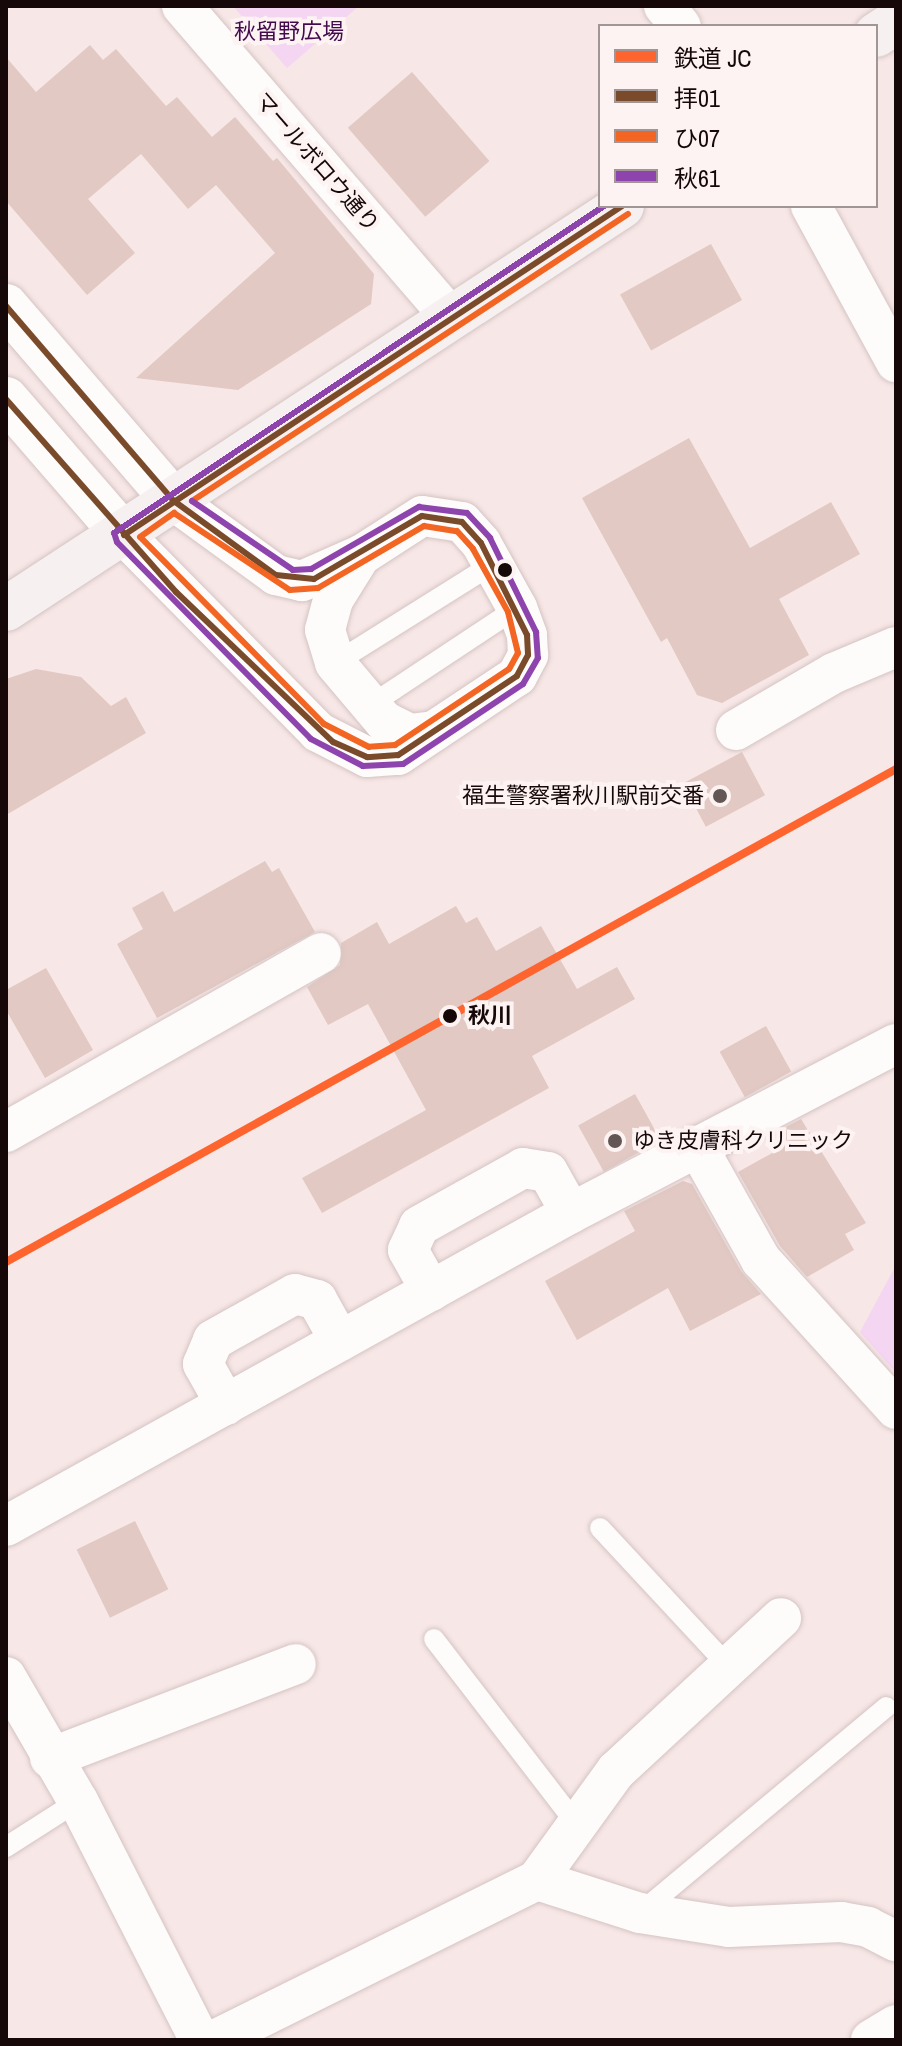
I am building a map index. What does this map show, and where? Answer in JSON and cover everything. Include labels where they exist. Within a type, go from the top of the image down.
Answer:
[{"type":"main road","points":[[878,34],[896,22]]},
{"type":"main road","points":[[6,609],[124,535],[619,208]]},
{"type":"street","name":"マールボロウ通り","points":[[182,6],[452,319]]},
{"type":"street","points":[[664,6],[679,24]]},
{"type":"street","points":[[812,208],[896,362]]},
{"type":"street","points":[[6,306],[174,501],[290,580],[314,579],[363,554],[422,516],[447,516],[462,522],[493,564],[517,608],[527,635],[528,655],[517,676],[398,755],[382,759],[333,742],[176,592],[6,399]]},
{"type":"street","points":[[363,554],[333,600],[325,630],[335,663],[384,721],[410,734],[434,731]]},
{"type":"street","points":[[736,730],[834,673],[896,647]]},
{"type":"street","points":[[11,1116],[321,953]]},
{"type":"street","points":[[6,1526],[571,1213],[896,1044]]},
{"type":"street","points":[[697,1146],[761,1260],[896,1409]]},
{"type":"street","points":[[431,1291],[408,1250],[419,1226],[523,1168],[548,1172],[571,1213]]},
{"type":"street","points":[[226,1405],[203,1364],[213,1340],[295,1294],[317,1300],[340,1341]]},
{"type":"street","points":[[215,2040],[537,1880],[616,1771],[781,1618]]},
{"type":"street","points":[[50,1758],[296,1664]]},
{"type":"street","points":[[6,1677],[50,1758],[78,1801],[200,2040]]},
{"type":"street","points":[[537,1880],[640,1913],[729,1927],[841,1922],[868,1927],[896,1941]]},
{"type":"street","points":[[871,2040],[896,2025]]},
{"type":"lane","points":[[335,663],[493,564]]},
{"type":"lane","points":[[369,706],[517,608]]},
{"type":"lane","points":[[600,1528],[729,1667]]},
{"type":"lane","points":[[434,1639],[577,1825]]},
{"type":"lane","points":[[640,1913],[886,1707]]},
{"type":"lane","points":[[6,1847],[78,1801]]},
{"type":"green space","name":"秋留野広場","points":[[233,6],[359,6],[287,68]]},
{"type":"green space","points":[[896,1265],[896,1373],[860,1332]]},
{"type":"building","points":[[90,45],[103,60],[116,49],[166,106],[177,97],[212,137],[235,117],[273,161],[277,158],[374,274],[371,304],[238,390],[136,378],[275,253],[216,185],[188,209],[141,154],[88,199],[135,253],[87,295],[6,201],[6,57],[36,92]]},
{"type":"building","points":[[412,72],[489,161],[425,217],[348,128]]},
{"type":"building","points":[[711,244],[742,300],[651,350],[620,294]]},
{"type":"building","points":[[689,438],[750,548],[831,502],[860,554],[779,599],[809,655],[722,703],[697,695],[667,638],[661,642],[582,498]]},
{"type":"building","points":[[36,669],[81,677],[111,706],[126,697],[146,733],[6,815],[6,679]]},
{"type":"building","points":[[742,752],[765,795],[706,827],[683,783]]},
{"type":"building","points":[[265,861],[272,872],[279,868],[315,932],[157,1018],[117,944],[143,929],[132,908],[163,891],[174,912]]},
{"type":"building","points":[[456,906],[466,923],[477,917],[496,951],[541,926],[577,989],[617,967],[635,999],[532,1056],[549,1088],[322,1213],[302,1178],[426,1110],[368,1004],[328,1025],[307,987],[340,965],[341,943],[377,922],[389,944]]},
{"type":"building","points":[[46,968],[93,1050],[45,1078],[6,1010],[6,990]]},
{"type":"building","points":[[766,1026],[791,1071],[745,1097],[720,1052]]},
{"type":"building","points":[[635,1094],[661,1140],[604,1172],[578,1126]]},
{"type":"building","points":[[801,1119],[866,1223],[845,1234],[854,1250],[807,1277],[780,1246],[738,1172],[774,1152],[766,1137]]},
{"type":"building","points":[[683,1181],[692,1184],[741,1271],[761,1294],[690,1331],[668,1288],[577,1340],[545,1281],[635,1231],[624,1211]]},
{"type":"building","points":[[135,1521],[168,1589],[110,1618],[77,1549]]},
{"type":"rail line","name":"JC","points":[[6,1262],[896,769]]},
{"type":"transit line","name":"秋61","points":[[192,501],[293,570],[311,569],[419,507],[467,513],[490,538],[536,632],[538,658],[523,684],[403,764],[363,766],[311,739],[117,542],[114,533],[601,208]]},
{"type":"transit line","name":"拝01","points":[[124,535],[619,208]]},
{"type":"transit line","name":"ひ07","points":[[192,501],[628,214]]},
{"type":"transit line","name":"拝01","points":[[6,306],[174,501],[276,575],[314,579],[422,516],[462,522],[481,543],[527,635],[528,655],[517,676],[398,755],[367,757],[333,742],[176,592],[6,399]]},
{"type":"transit line","name":"ひ07","points":[[174,513],[290,590],[318,588],[424,526],[457,531],[473,549],[508,612],[518,653],[509,669],[395,745],[369,747],[324,724],[140,537],[174,513]]},
{"type":"place","name":"福生警察署秋川駅前交番","points":[[720,796]]},
{"type":"place","name":"秋川","points":[[450,1016]]},
{"type":"place","name":"ゆき皮膚科クリニック","points":[[615,1141]]}]
